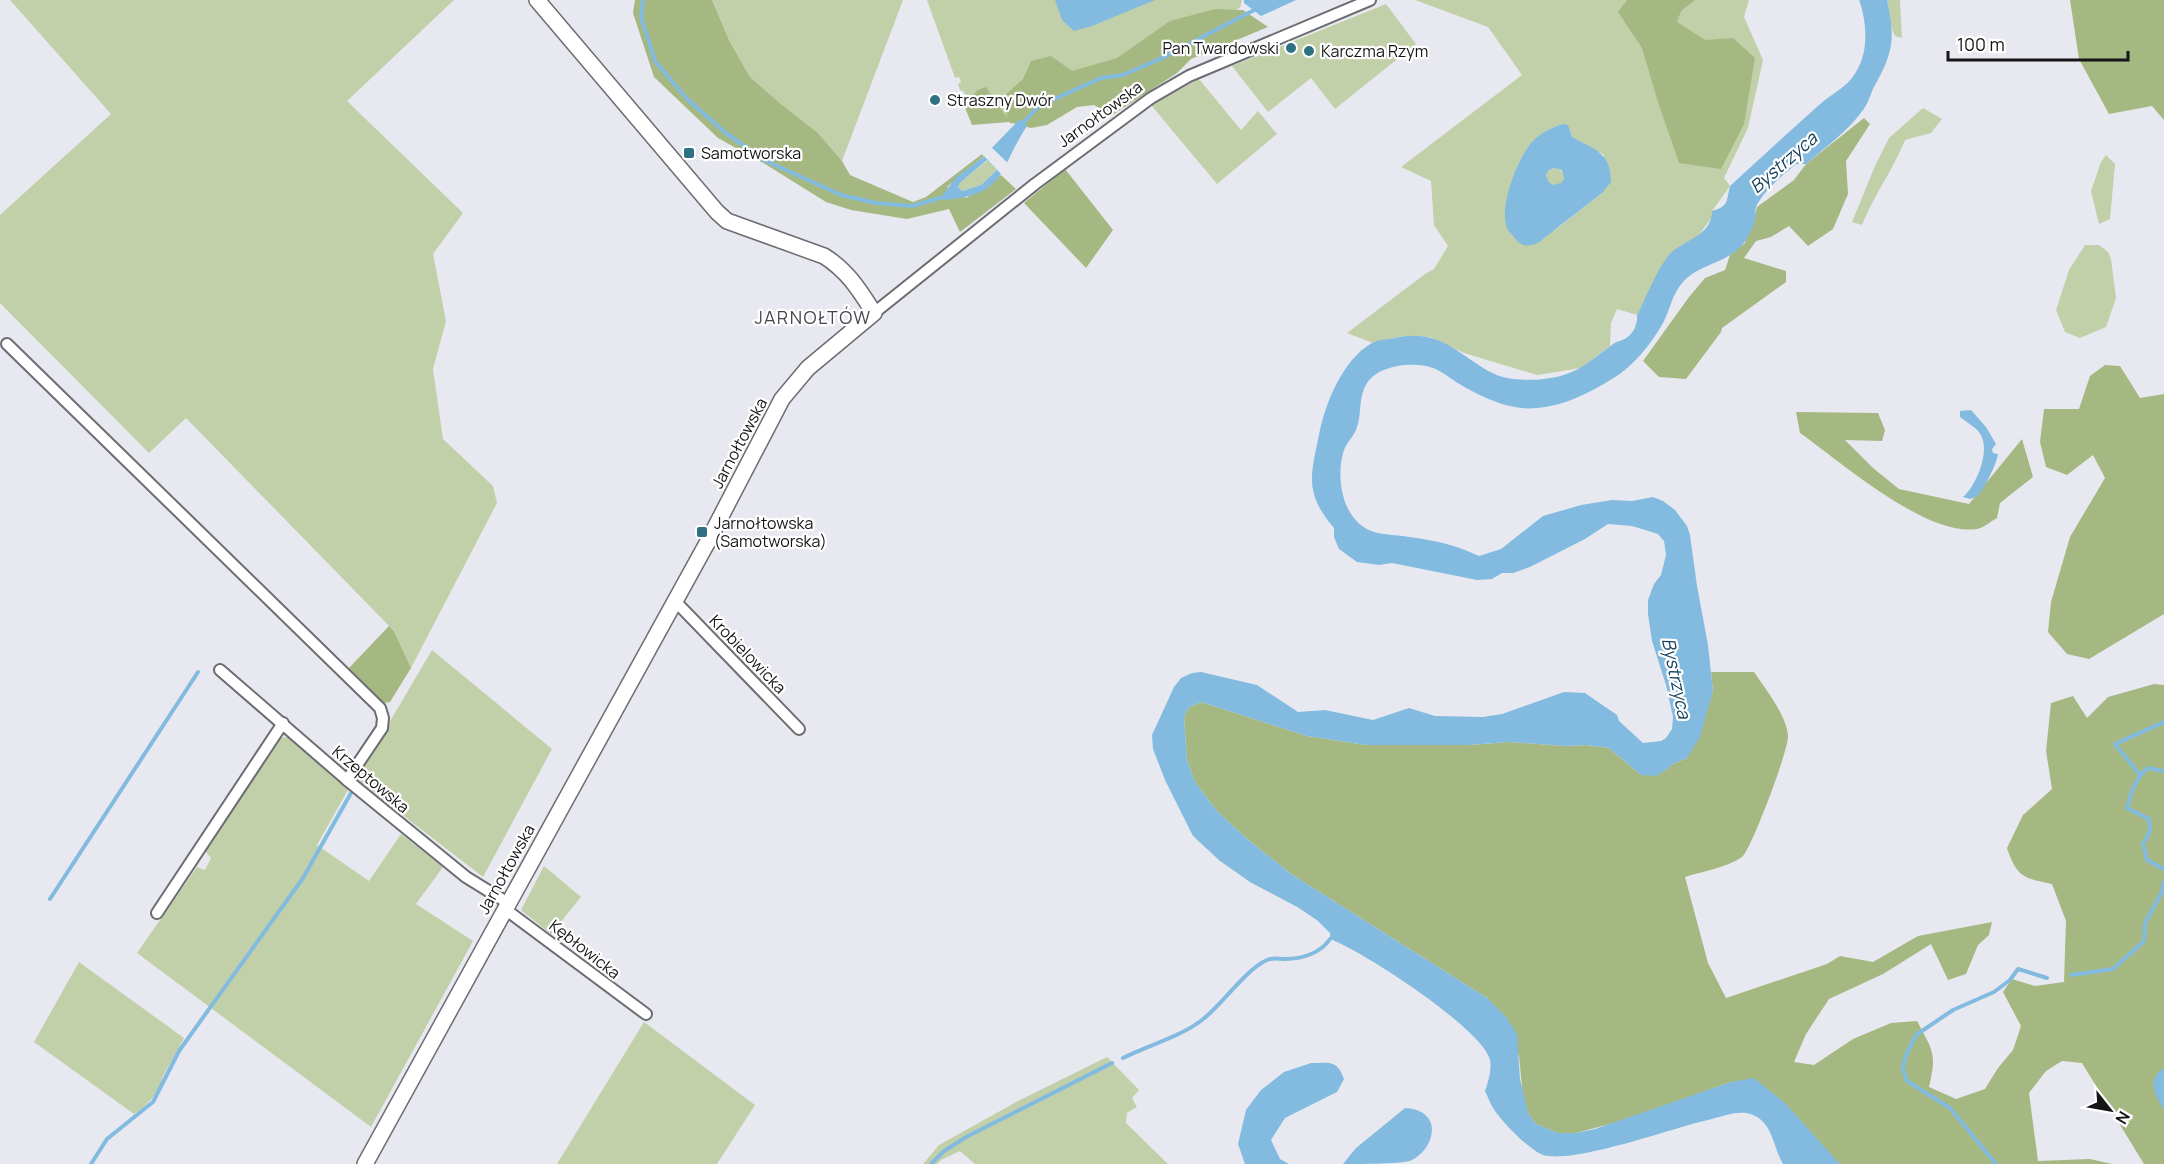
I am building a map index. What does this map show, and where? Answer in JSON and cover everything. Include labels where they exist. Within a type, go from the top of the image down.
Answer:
[{"type":"street","points":[[537,0],[717,212],[727,221],[816,253],[838,265],[849,276],[874,313]]},
{"type":"street","name":"Jarnołtowska","points":[[365,1164],[675,601],[782,399],[808,368],[1035,184],[1151,98],[1189,76],[1370,0]]},
{"type":"street","points":[[7,344],[380,708],[383,718],[382,728],[347,780]]},
{"type":"street","name":"Krobielowicka","points":[[675,601],[799,729]]},
{"type":"street","name":"Krzeptowska","points":[[220,670],[347,780],[466,877],[506,906]]},
{"type":"street","points":[[157,913],[283,723]]},
{"type":"street","name":"Kębłowicka","points":[[506,906],[589,973],[646,1014]]},
{"type":"green space","points":[[10,0],[454,0],[347,101],[463,213],[433,254],[446,321],[433,369],[443,439],[493,486],[497,503],[411,668],[394,631],[186,418],[149,453],[0,303],[0,215],[111,114]]},
{"type":"green space","points":[[635,0],[712,0],[729,40],[750,77],[818,133],[842,161],[850,175],[913,202],[926,197],[982,154],[984,156],[947,187],[966,198],[1001,175],[1016,189],[960,232],[949,209],[907,219],[851,210],[826,202],[718,138],[654,77],[633,13]]},
{"type":"green space","points":[[712,0],[903,0],[842,161],[818,133],[750,77],[729,40]]},
{"type":"green space","points":[[927,0],[1242,0],[1240,8],[1041,100],[1012,124],[968,99],[960,90],[958,84],[961,82],[959,77],[955,78]]},
{"type":"green space","points":[[1415,0],[1749,0],[1744,17],[1763,60],[1748,128],[1724,178],[1730,186],[1712,211],[1712,217],[1699,235],[1669,255],[1637,315],[1617,309],[1611,323],[1610,346],[1581,368],[1537,375],[1464,353],[1430,337],[1403,336],[1373,343],[1347,333],[1434,269],[1448,246],[1434,225],[1431,181],[1401,167],[1522,75],[1488,27]],"holes":[[[1562,124],[1570,131],[1572,137],[1604,155],[1602,193],[1554,231],[1512,235],[1508,230],[1510,197],[1517,166],[1524,153],[1533,141]]]},
{"type":"green space","points":[[1627,0],[1695,0],[1681,11],[1677,22],[1705,40],[1733,38],[1755,58],[1744,124],[1721,169],[1679,163],[1642,48],[1618,12]]},
{"type":"green space","points":[[1887,0],[1900,0],[1902,38],[1895,36],[1892,29]]},
{"type":"green space","points":[[2070,0],[2164,0],[2164,120],[2152,106],[2109,114],[2079,59]]},
{"type":"green space","points":[[1386,4],[1416,44],[1335,109],[1311,78],[1268,112],[1232,66]]},
{"type":"green space","points":[[1215,9],[1243,10],[1268,27],[1191,59],[1177,73],[1111,116],[1094,105],[1077,107],[1047,125],[1031,128],[1009,122],[972,125],[964,105],[978,90],[986,87],[1008,119],[1001,99],[1023,79],[1031,61],[1051,56],[1072,71],[1117,58],[1170,21]]},
{"type":"green space","points":[[1199,79],[1241,130],[1258,111],[1277,134],[1217,184],[1151,105]]},
{"type":"green space","points":[[1923,108],[1942,119],[1931,133],[1905,140],[1862,225],[1852,222],[1889,138]]},
{"type":"green space","points":[[1864,118],[1870,124],[1846,161],[1848,194],[1833,229],[1808,246],[1789,226],[1771,237],[1756,241],[1744,258],[1786,271],[1786,282],[1722,328],[1686,379],[1659,377],[1643,361],[1705,278],[1725,270],[1730,255],[1745,243],[1747,234],[1752,228],[1757,207],[1794,180],[1806,164]]},
{"type":"green space","points":[[2106,155],[2115,164],[2110,219],[2099,224],[2091,191],[2101,162]]},
{"type":"green space","points":[[988,160],[997,170],[981,185],[961,191],[958,187],[961,182]]},
{"type":"green space","points":[[1555,168],[1561,171],[1564,177],[1561,183],[1555,186],[1549,183],[1546,177],[1549,171]]},
{"type":"green space","points":[[1065,169],[1113,230],[1086,268],[1024,203]]},
{"type":"green space","points":[[2085,245],[2099,245],[2108,252],[2116,298],[2106,327],[2080,338],[2065,332],[2056,310],[2069,270]]},
{"type":"green space","points":[[2105,365],[2120,366],[2140,398],[2164,394],[2164,614],[2089,659],[2067,654],[2048,632],[2051,602],[2070,537],[2105,478],[2093,455],[2067,475],[2046,467],[2040,442],[2044,409],[2079,409],[2090,376]]},
{"type":"green space","points":[[1796,412],[1878,413],[1885,430],[1882,441],[1845,440],[1873,468],[1899,489],[1969,504],[2022,439],[2033,477],[2000,503],[1997,518],[1985,526],[1977,529],[1956,528],[1909,510],[1861,478],[1800,433]]},
{"type":"green space","points":[[389,626],[394,631],[411,668],[390,702],[384,703],[349,668]]},
{"type":"green space","points":[[432,650],[552,749],[483,877],[356,779]]},
{"type":"green space","points":[[1711,672],[1754,672],[1780,711],[1788,736],[1769,799],[1742,857],[1722,867],[1685,877],[1708,963],[1726,998],[1827,964],[1840,956],[1873,962],[1918,936],[1992,922],[1989,935],[1978,945],[1966,974],[1948,980],[1931,944],[1883,974],[1829,999],[1806,1034],[1794,1062],[1814,1065],[1853,1039],[1891,1023],[1917,1021],[1932,1052],[1933,1067],[1929,1087],[1956,1099],[1985,1089],[2013,1050],[2021,1026],[2003,992],[2012,979],[2035,986],[2064,982],[2066,921],[2052,884],[2022,875],[2014,865],[2007,848],[2023,815],[2052,789],[2046,751],[2051,703],[2073,696],[2087,718],[2108,697],[2154,684],[2164,685],[2164,1164],[2144,1164],[2082,1063],[2062,1061],[2046,1071],[2029,1093],[2038,1161],[2090,1159],[2112,1164],[1840,1164],[1731,1082],[1621,1121],[1576,1133],[1558,1133],[1536,1124],[1528,1113],[1523,1098],[1519,1056],[1487,998],[1291,874],[1247,839],[1216,810],[1195,782],[1187,760],[1184,717],[1188,708],[1201,702],[1307,736],[1366,745],[1469,745],[1509,742],[1609,748],[1641,775],[1666,770],[1687,758],[1713,691]]},
{"type":"green space","points":[[279,738],[295,739],[349,788],[317,845],[369,881],[401,834],[443,867],[416,904],[473,941],[371,1127],[137,953],[197,867],[205,870],[211,858],[204,850]]},
{"type":"green space","points":[[544,866],[581,897],[551,934],[521,910]]},
{"type":"green space","points":[[79,962],[184,1038],[155,1094],[143,1108],[134,1114],[34,1042]]},
{"type":"green space","points":[[644,1022],[755,1105],[717,1164],[557,1164]]},
{"type":"green space","points":[[1107,1057],[1139,1090],[1132,1098],[1137,1107],[1127,1113],[1126,1123],[1168,1164],[975,1164],[960,1151],[937,1164],[923,1164],[939,1145],[1018,1101]]},
{"type":"water","points":[[1055,0],[1155,0],[1074,31],[1062,20]]},
{"type":"water","points":[[1244,0],[1296,0],[1261,16],[1244,3]]},
{"type":"water","name":"Bystrzyca","points":[[1859,0],[1887,0],[1892,34],[1886,63],[1865,107],[1851,125],[1829,145],[1806,164],[1796,164],[1768,189],[1756,207],[1755,220],[1750,233],[1737,250],[1722,260],[1697,271],[1683,282],[1658,331],[1628,368],[1576,398],[1547,407],[1526,408],[1505,405],[1484,397],[1433,368],[1407,365],[1388,368],[1372,377],[1364,388],[1357,427],[1345,447],[1341,461],[1341,485],[1348,509],[1363,527],[1378,533],[1445,544],[1479,556],[1501,549],[1543,516],[1581,505],[1653,497],[1675,510],[1687,526],[1690,535],[1713,691],[1700,737],[1687,758],[1673,764],[1656,776],[1641,775],[1609,748],[1586,745],[1509,742],[1469,745],[1366,745],[1307,736],[1201,702],[1188,708],[1184,717],[1187,760],[1195,782],[1216,810],[1247,839],[1291,874],[1487,998],[1506,1017],[1517,1034],[1520,1079],[1528,1113],[1536,1124],[1558,1133],[1576,1133],[1595,1129],[1731,1082],[1754,1078],[1785,1103],[1840,1164],[1783,1164],[1765,1124],[1748,1113],[1736,1113],[1692,1124],[1600,1150],[1558,1156],[1543,1155],[1516,1134],[1493,1108],[1485,1091],[1490,1072],[1490,1060],[1482,1046],[1466,1030],[1419,992],[1367,958],[1330,939],[1330,933],[1318,921],[1299,908],[1250,882],[1220,861],[1193,836],[1165,780],[1153,749],[1152,735],[1174,687],[1181,678],[1201,672],[1257,685],[1298,712],[1325,710],[1373,720],[1409,708],[1435,716],[1483,717],[1502,714],[1564,692],[1585,693],[1617,715],[1619,721],[1643,743],[1661,741],[1666,738],[1672,729],[1673,717],[1652,641],[1648,614],[1648,600],[1654,584],[1661,575],[1666,555],[1664,541],[1658,534],[1632,526],[1608,524],[1585,539],[1530,567],[1513,573],[1502,573],[1492,579],[1477,580],[1392,563],[1379,565],[1357,562],[1339,549],[1334,537],[1334,528],[1314,495],[1312,474],[1322,423],[1330,397],[1344,371],[1361,351],[1377,341],[1408,336],[1431,338],[1451,346],[1497,375],[1536,380],[1575,371],[1616,342],[1629,336],[1634,329],[1637,315],[1651,285],[1668,256],[1707,227],[1712,211],[1726,203],[1730,186],[1852,78],[1860,64],[1865,46],[1864,18]]},
{"type":"water","points":[[1020,119],[1027,126],[1005,167],[990,186],[979,193],[944,200],[942,196],[956,177],[982,158]],"holes":[[[987,160],[997,170],[981,185],[962,191],[958,187]]]},
{"type":"water","points":[[1562,124],[1568,125],[1572,137],[1605,158],[1611,182],[1602,193],[1538,243],[1524,245],[1519,243],[1508,230],[1505,221],[1511,183],[1522,158],[1534,140],[1547,130]],"holes":[[[1554,168],[1562,170],[1564,179],[1561,183],[1552,185],[1546,175],[1549,170]]]},
{"type":"water","points":[[1971,410],[1986,427],[1996,444],[1992,449],[1993,453],[1998,454],[1984,487],[1978,495],[1970,499],[1963,497],[1978,475],[1984,447],[1979,432],[1960,417],[1960,411]]},
{"type":"water","points":[[1311,1063],[1332,1063],[1338,1068],[1344,1079],[1337,1092],[1285,1118],[1271,1140],[1280,1159],[1289,1164],[1245,1164],[1238,1144],[1246,1110],[1261,1090],[1284,1072]]},
{"type":"water","points":[[2164,1068],[2164,1110],[2155,1093],[2153,1082],[2158,1072]]},
{"type":"water","points":[[1405,1108],[1417,1110],[1426,1115],[1431,1122],[1430,1139],[1426,1148],[1419,1155],[1404,1162],[1343,1164],[1356,1148]]},
{"type":"pier","points":[[990,146],[1010,165],[1003,176],[982,154]]},
{"type":"waterway","points":[[643,0],[641,17],[655,61],[687,99],[726,133],[764,160],[841,195],[876,203],[912,206],[947,196]]},
{"type":"waterway","points":[[1022,124],[1039,106],[1101,78],[1123,75],[1160,59],[1258,8]]},
{"type":"waterway","points":[[50,899],[198,672]]},
{"type":"waterway","points":[[2140,775],[2115,744],[2164,722]]},
{"type":"waterway","points":[[2164,771],[2148,768],[2134,786],[2127,808],[2149,819],[2150,831],[2143,844],[2147,860],[2164,869]]},
{"type":"waterway","points":[[91,1164],[107,1139],[153,1102],[179,1051],[303,878],[351,793]]},
{"type":"waterway","points":[[2071,975],[2113,969],[2144,941],[2145,923],[2162,892],[2164,882]]},
{"type":"waterway","points":[[1123,1058],[1174,1036],[1202,1020],[1242,979],[1267,960],[1304,956],[1322,948],[1330,939]]},
{"type":"waterway","points":[[1996,1164],[1950,1108],[1907,1081],[1903,1069],[1905,1057],[1916,1035],[1953,1010],[1994,992],[2010,980],[2018,969],[2047,978]]},
{"type":"waterway","points":[[931,1164],[944,1151],[968,1136],[1112,1063]]},
{"type":"place","name":"Pan Twardowski","points":[[1291,48]]},
{"type":"place","name":"Karczma Rzym","points":[[1309,51]]},
{"type":"place","name":"Straszny Dwór","points":[[935,100]]},
{"type":"place","name":"Samotworska","points":[[689,153]]},
{"type":"place","name":"Jarnołtowska (Samotworska)","points":[[702,532]]},
{"type":"district","name":"JARNOŁTÓW","points":[[813,317]]}]
